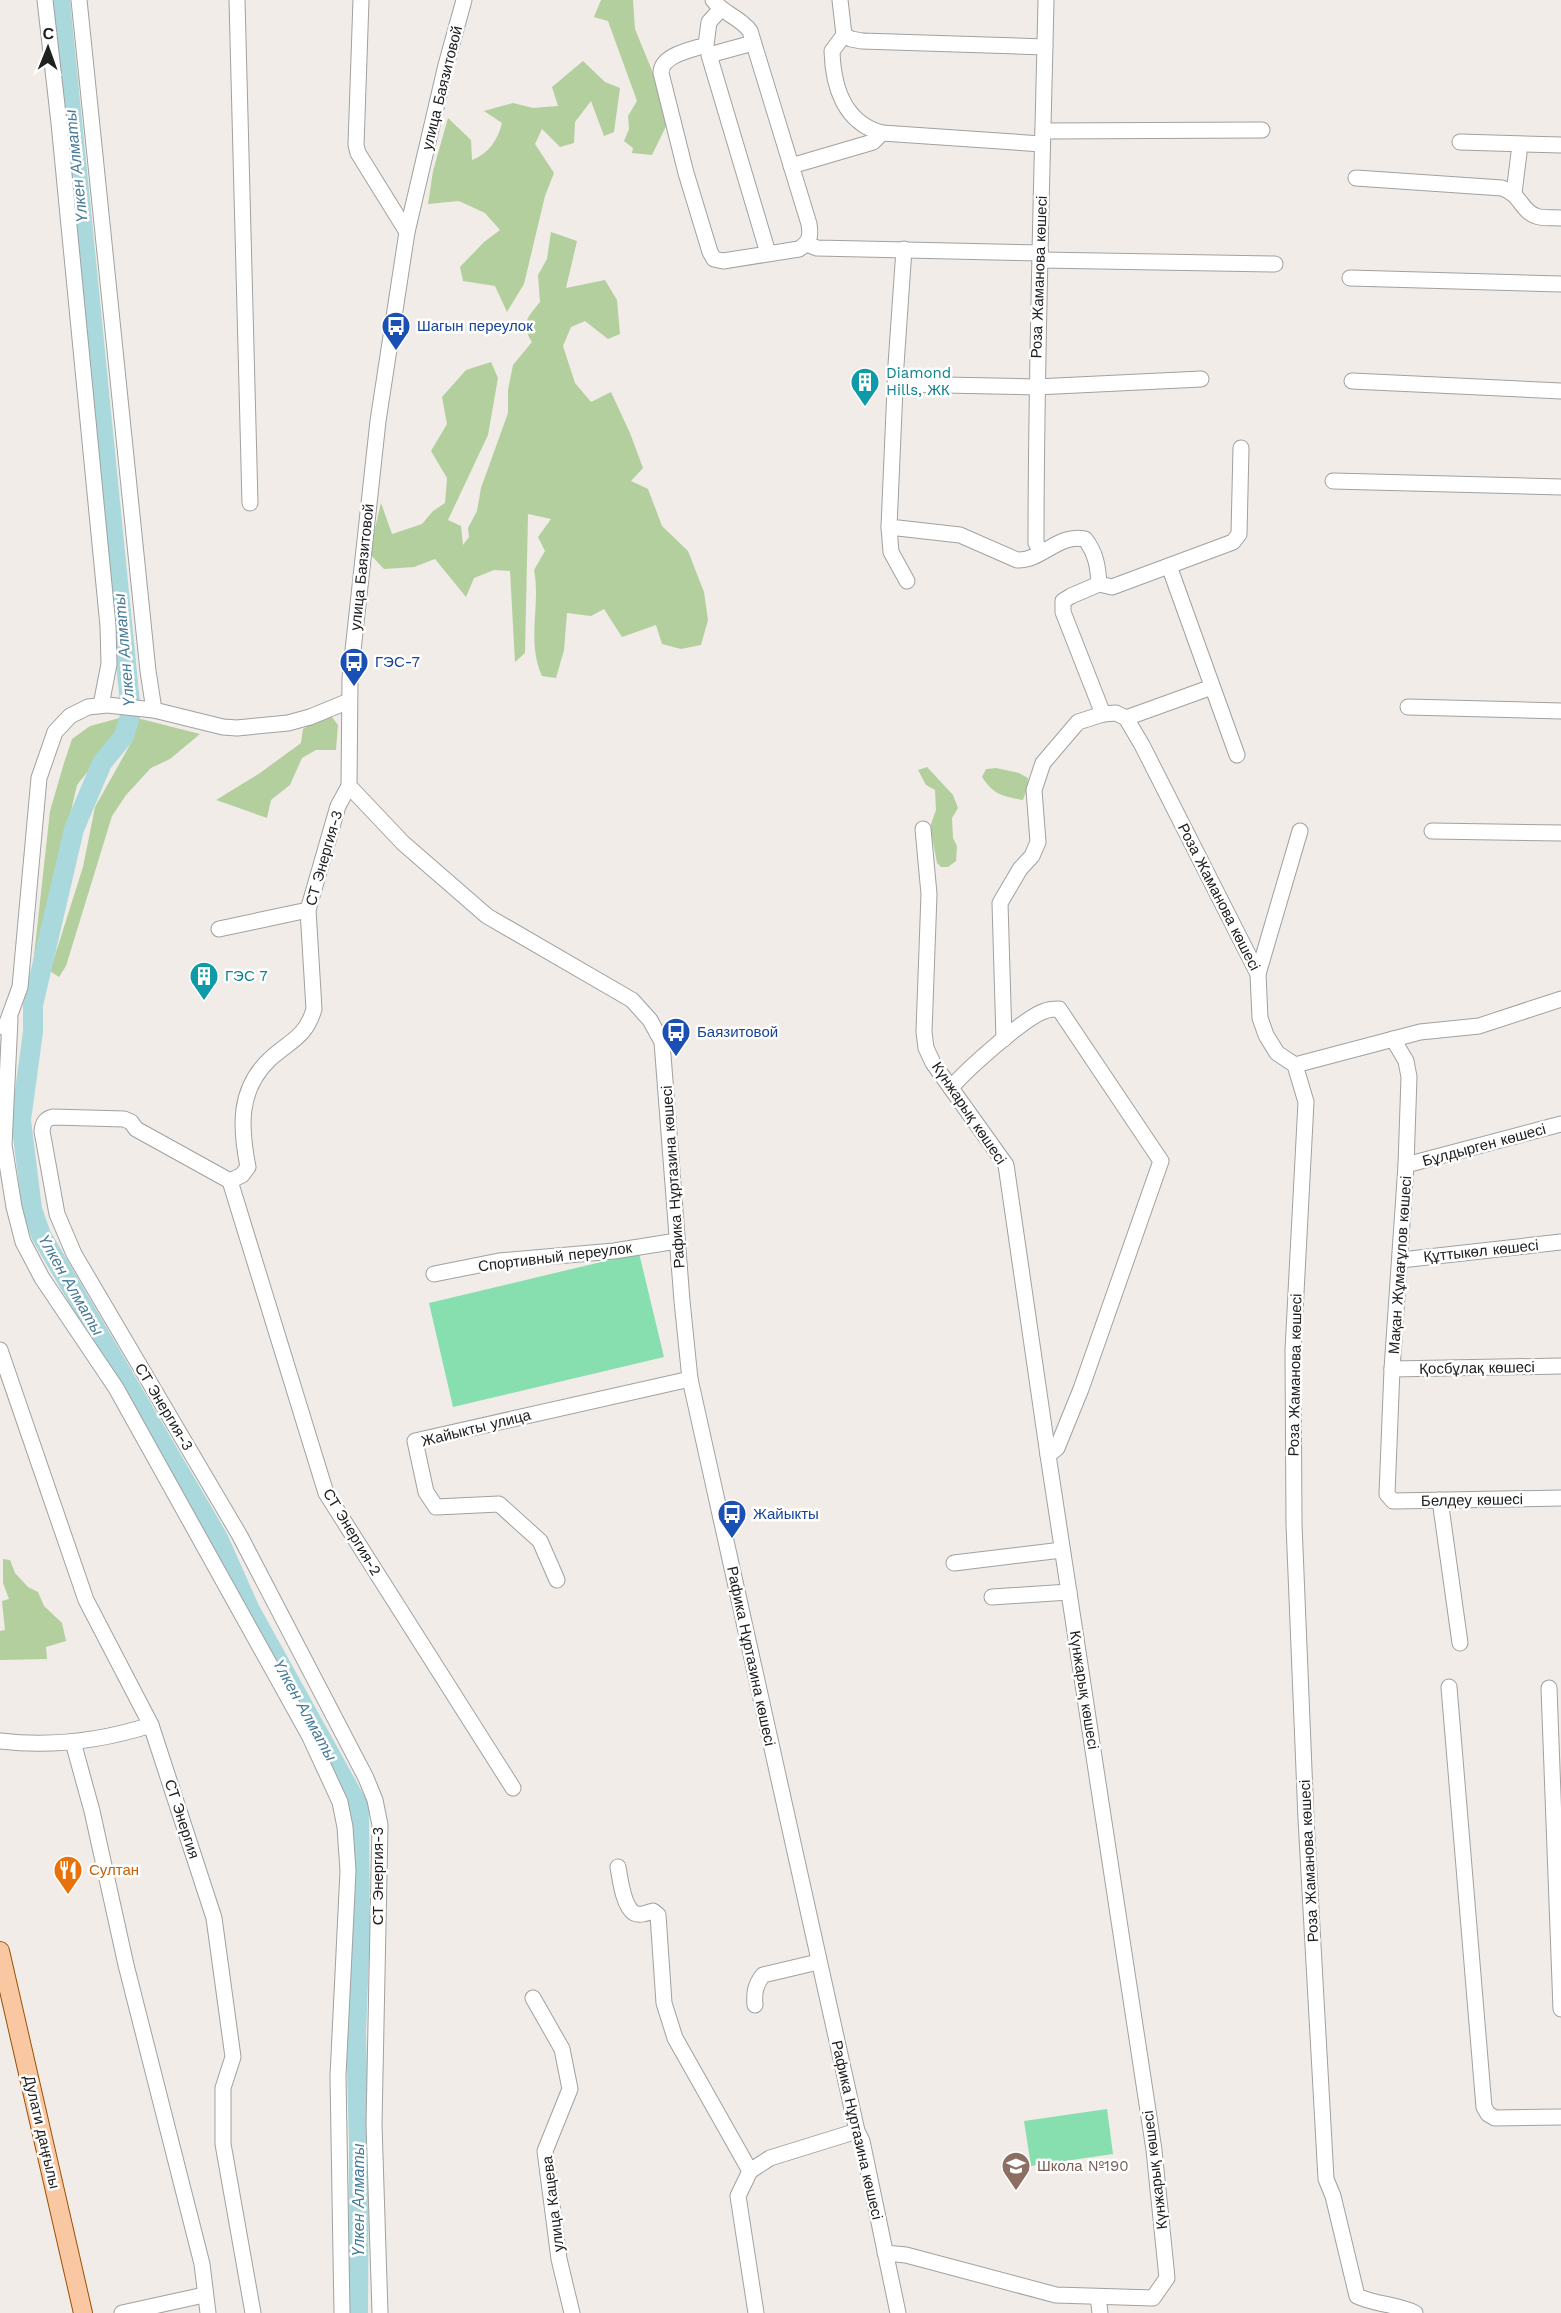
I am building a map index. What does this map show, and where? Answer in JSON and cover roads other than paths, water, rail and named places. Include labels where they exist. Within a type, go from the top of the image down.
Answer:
[{"type":"main road","name":"Дулати даңғылы","points":[[0,1951],[83,2313]]},
{"type":"street","points":[[45,0],[60,123],[107,615],[109,664],[101,705]]},
{"type":"street","points":[[79,0],[148,671],[148,709]]},
{"type":"street","points":[[237,0],[250,503]]},
{"type":"street","points":[[362,0],[356,145],[358,153],[407,232]]},
{"type":"street","name":"улица Баязитовой","points":[[349,786],[349,701],[378,422],[407,232],[446,65],[464,0]]},
{"type":"street","points":[[840,0],[844,35],[832,51],[832,73],[837,91],[851,115],[873,131],[1043,138],[1262,130]]},
{"type":"street","name":"Роза Жаманова көшесі","points":[[1041,552],[1036,543],[1036,387],[1046,0]]},
{"type":"street","points":[[716,5],[744,22],[750,32],[809,224],[811,235],[807,244],[799,249],[723,261],[714,259],[710,252],[686,172],[661,66],[666,60],[706,45],[709,22],[716,5]]},
{"type":"street","points":[[844,35],[850,39],[862,41],[1045,47]]},
{"type":"street","points":[[753,43],[709,55],[768,254]]},
{"type":"street","points":[[791,166],[873,142],[882,133]]},
{"type":"street","points":[[1460,142],[1561,145]]},
{"type":"street","points":[[1514,193],[1519,153]]},
{"type":"street","points":[[1356,178],[1502,188],[1514,193],[1524,208],[1537,216],[1561,218]]},
{"type":"street","points":[[807,244],[817,248],[904,249],[1041,257],[1275,264]]},
{"type":"street","points":[[904,249],[889,527],[891,552],[907,581]]},
{"type":"street","points":[[1350,278],[1561,284]]},
{"type":"street","points":[[896,384],[1036,387],[1202,379]]},
{"type":"street","points":[[1352,381],[1561,391]]},
{"type":"street","points":[[1103,714],[1063,612],[1063,602],[1099,584],[1112,587],[1233,542],[1239,534],[1241,448]]},
{"type":"street","points":[[1333,481],[1561,487]]},
{"type":"street","points":[[889,527],[960,535],[1017,560],[1026,560],[1064,539],[1075,536],[1085,538],[1092,548],[1097,563],[1099,584]]},
{"type":"street","points":[[1168,566],[1237,755]]},
{"type":"street","points":[[1004,1039],[1000,903],[1020,869],[1032,856],[1038,842],[1034,790],[1043,763],[1078,722],[1103,714],[1116,713],[1126,718],[1212,687]]},
{"type":"street","points":[[0,1039],[10,1019],[20,987],[34,895],[39,778],[55,732],[70,716],[88,707],[119,705],[148,709],[223,728],[237,728],[299,720],[349,701]]},
{"type":"street","points":[[1408,707],[1561,711]]},
{"type":"street","name":"Роза Жаманова көшесі","points":[[1126,718],[1258,974],[1260,1018],[1266,1035],[1277,1053],[1295,1065],[1306,1102],[1293,1350],[1294,1524],[1306,1819],[1326,2179],[1334,2196],[1357,2296],[1368,2301],[1406,2308],[1415,2313]]},
{"type":"street","name":"СТ Энергия-3","points":[[349,786],[338,806],[308,910],[314,1009],[310,1023],[302,1035],[269,1060],[253,1081],[244,1100],[242,1117],[248,1167],[242,1175],[230,1181],[136,1129],[131,1122],[124,1119],[53,1117],[43,1123],[42,1131],[57,1214],[74,1254],[240,1536],[366,1778],[375,1800],[380,1825],[374,2124],[380,2313]]},
{"type":"street","name":"Рафика Нұртазина көшесі","points":[[349,786],[404,843],[487,916],[632,1000],[650,1020],[662,1042],[690,1379],[898,2313]]},
{"type":"street","name":"Күнжарық көшесі","points":[[885,2253],[906,2255],[1056,2295],[1154,2298],[1167,2278],[1154,2150],[1047,1455],[1006,1165],[951,1088],[926,1048],[924,1032],[929,894],[923,829]]},
{"type":"street","points":[[1258,974],[1300,831]]},
{"type":"street","points":[[1432,831],[1561,833]]},
{"type":"street","points":[[219,929],[308,910]]},
{"type":"street","points":[[1295,1065],[1420,1032],[1479,1026],[1561,999]]},
{"type":"street","points":[[951,1088],[1004,1039],[1043,1011],[1059,1009],[1161,1161],[1081,1389],[1058,1448],[1047,1455]]},
{"type":"street","points":[[10,1019],[4,1145],[14,1207],[24,1242],[42,1278],[116,1388],[309,1735],[340,1802],[345,1827],[348,1871],[338,2076],[342,2313]]},
{"type":"street","name":"Мақан Жұмағұлов көшесі","points":[[1387,1494],[1409,1077],[1406,1061],[1393,1039]]},
{"type":"street","name":"Бұлдырген көшесі","points":[[1406,1165],[1561,1124]]},
{"type":"street","name":"СТ Энергия-2","points":[[230,1181],[326,1493],[513,1788]]},
{"type":"street","name":"Спортивный переулок","points":[[434,1274],[500,1262],[614,1251],[677,1241]]},
{"type":"street","name":"Құттыкөл көшесі","points":[[1401,1260],[1561,1242]]},
{"type":"street","name":"СТ Энергия","points":[[0,1350],[86,1600],[151,1725],[214,1918],[233,2056],[224,2088],[223,2144],[253,2313]]},
{"type":"street","name":"Қосбұлақ көшесі","points":[[1392,1369],[1561,1366]]},
{"type":"street","name":"Жайыкты улица","points":[[557,1580],[540,1541],[499,1504],[436,1506],[426,1492],[415,1441],[690,1379]]},
{"type":"street","name":"Белдеу көшесі","points":[[1387,1494],[1393,1502],[1561,1498]]},
{"type":"street","points":[[1440,1500],[1460,1643]]},
{"type":"street","points":[[954,1563],[1062,1550]]},
{"type":"street","points":[[992,1597],[1068,1592]]},
{"type":"street","points":[[1449,1687],[1484,2107],[1488,2114],[1495,2118],[1561,2117]]},
{"type":"street","points":[[1549,1688],[1561,2009]]},
{"type":"street","points":[[0,1741],[30,1745],[73,1742],[124,1733],[151,1725]]},
{"type":"street","points":[[73,1742],[92,1811],[126,1965],[202,2264],[208,2313]]},
{"type":"street","points":[[618,1867],[621,1890],[634,1913],[653,1911],[658,1915],[664,2003],[675,2038],[750,2171]]},
{"type":"street","points":[[755,2005],[754,1995],[757,1982],[763,1975],[818,1962]]},
{"type":"street","name":"улица Кацева","points":[[533,1998],[562,2049],[570,2089],[545,2151],[559,2259],[572,2313]]},
{"type":"street","points":[[756,2313],[738,2196],[750,2171],[770,2158],[857,2132]]},
{"type":"street","points":[[122,2313],[204,2295]]},
{"type":"street","points":[[1098,2296],[1100,2313]]},
{"type":"waterway","name":"Үлкен Алматы","points":[[60,0],[131,713],[124,736],[102,763],[74,829],[33,1005],[33,1032],[21,1120],[32,1209],[41,1235],[218,1538],[249,1608],[359,1807],[360,1931],[356,2033],[359,2143],[358,2313]]},
{"type":"place","name":"Шагын переулок","points":[[396,352]]},
{"type":"place","name":"Diamond Hills, ЖК","points":[[865,408]]},
{"type":"place","name":"ГЭС-7","points":[[354,688]]},
{"type":"place","name":"ГЭС 7","points":[[204,1002]]},
{"type":"place","name":"Баязитовой","points":[[676,1058]]},
{"type":"place","name":"Жайыкты","points":[[732,1540]]},
{"type":"place","name":"Султан","points":[[68,1896]]},
{"type":"place","name":"Школа №190","points":[[1016,2192]]}]
